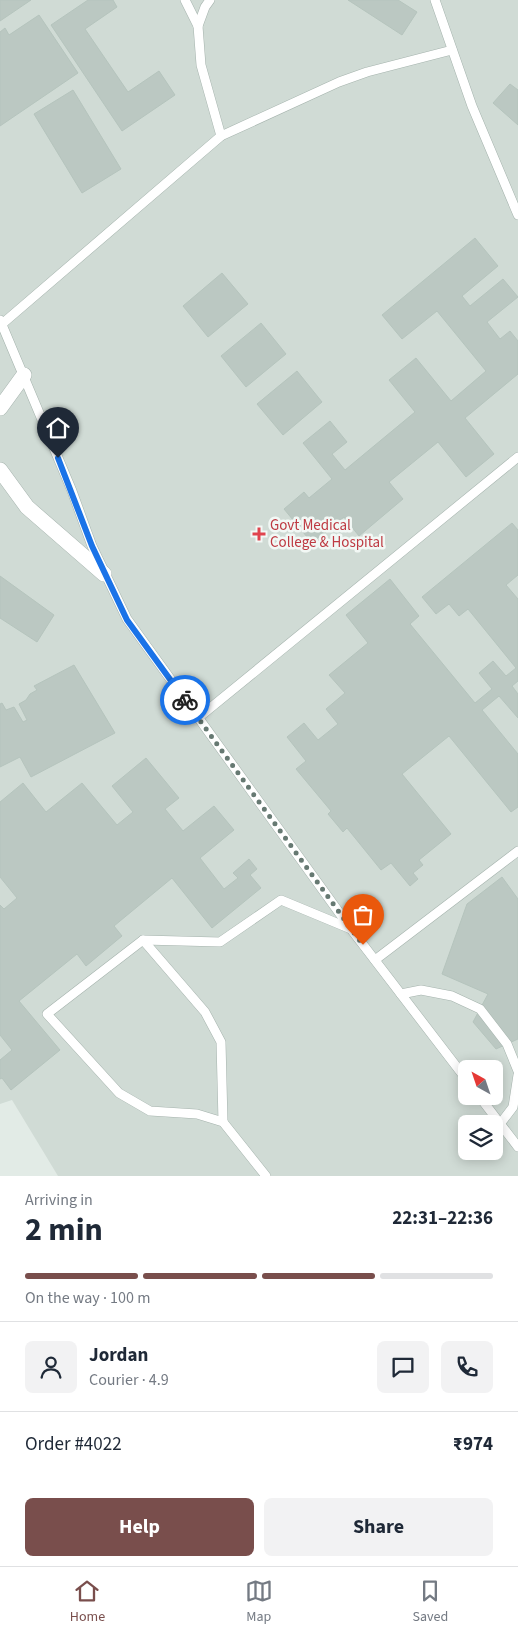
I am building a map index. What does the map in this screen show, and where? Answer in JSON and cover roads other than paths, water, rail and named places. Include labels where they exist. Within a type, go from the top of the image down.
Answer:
[{"type":"street","points":[[0,408],[24,375]]},
{"type":"street","points":[[0,470],[28,507],[104,574]]},
{"type":"lane","points":[[185,0],[198,26],[201,65],[221,136]]},
{"type":"lane","points":[[198,26],[205,7],[210,0]]},
{"type":"lane","points":[[435,0],[472,106],[518,215]]},
{"type":"lane","points":[[452,50],[367,72],[348,79],[221,136],[1,322],[104,574],[127,620],[351,929],[458,1069]]},
{"type":"lane","points":[[198,718],[518,457]]},
{"type":"lane","points":[[375,960],[518,851]]},
{"type":"lane","points":[[266,1176],[223,1122],[197,1114],[150,1111],[119,1093],[47,1014],[143,940],[220,942],[281,900],[351,929]]},
{"type":"lane","points":[[143,940],[205,1012],[221,1042],[223,1122]]},
{"type":"lane","points":[[401,994],[420,990],[444,994],[480,1009],[507,1044],[518,1071]]},
{"type":"lane","points":[[503,1121],[514,1108],[518,1076]]},
{"type":"lane","points":[[503,1128],[518,1147]]},
{"type":"place","name":"Govt Medical College & Hospital","points":[[259,534]]}]
